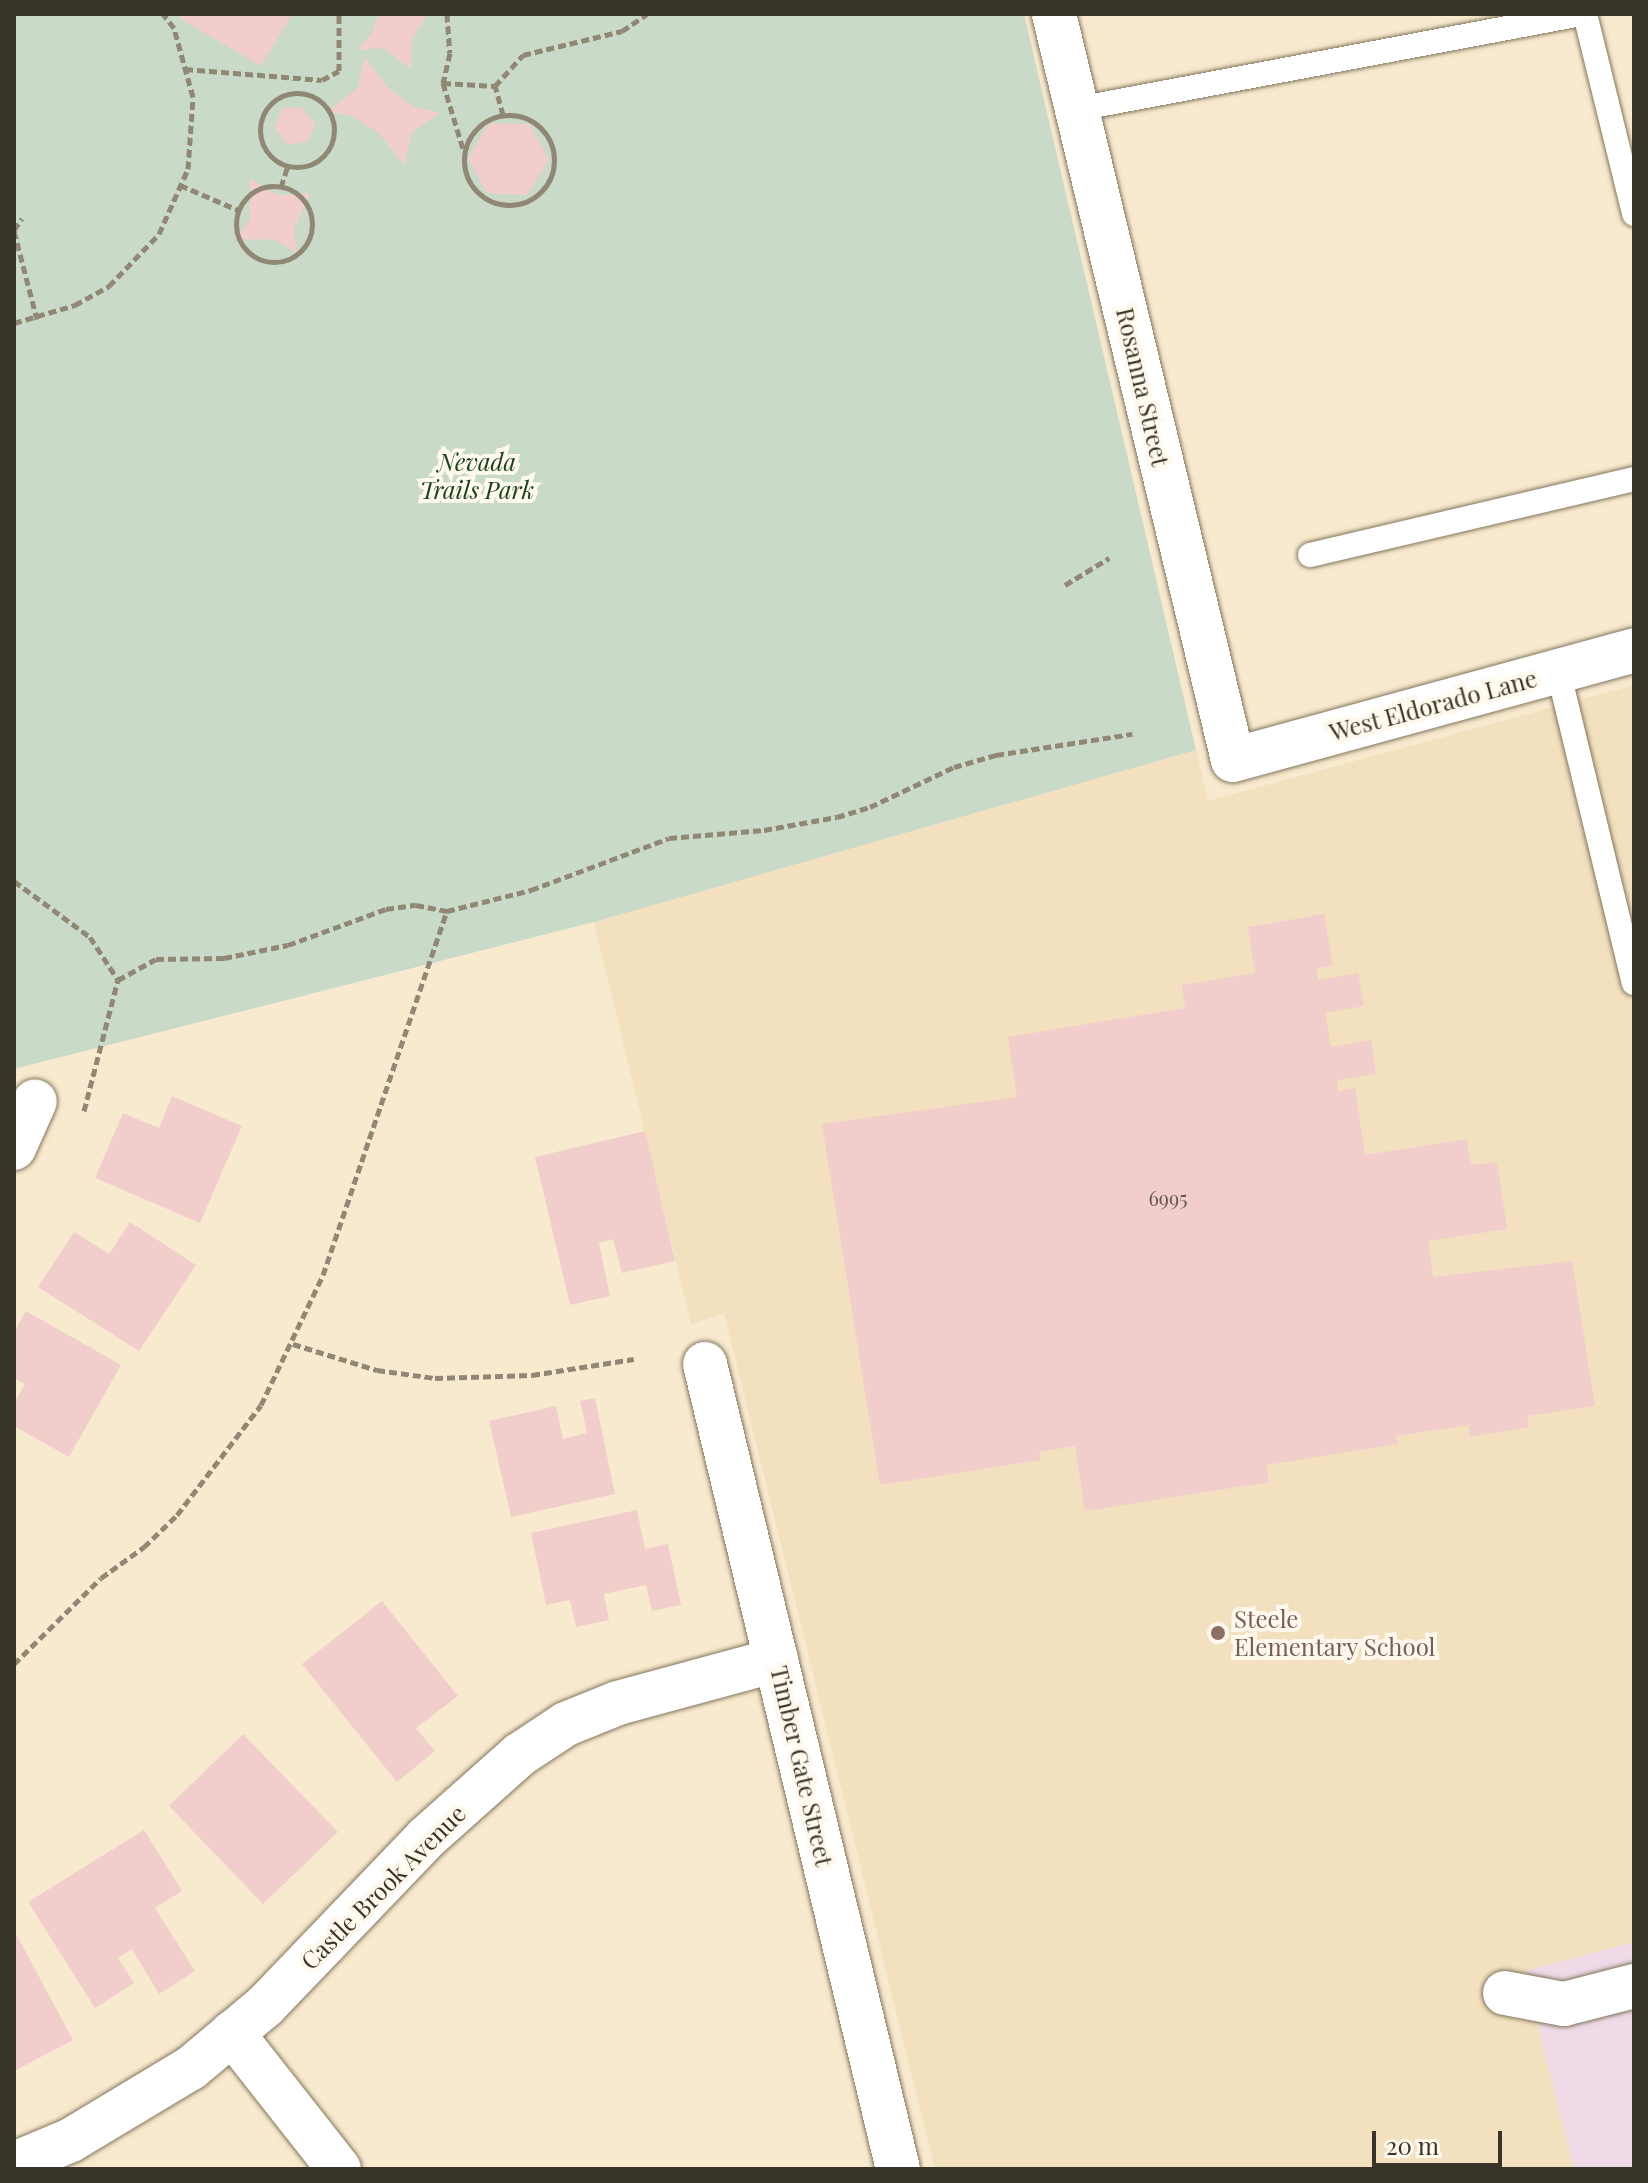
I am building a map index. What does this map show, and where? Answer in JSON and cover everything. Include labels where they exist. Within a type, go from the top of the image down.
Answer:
[{"type":"street","name":"Rosanna Street","points":[[1054,14],[1233,760]]},
{"type":"street","name":"West Eldorado Lane","points":[[1233,760],[1634,650]]},
{"type":"street","points":[[14,1148],[35,1101]]},
{"type":"street","name":"Timber Gate Street","points":[[705,1364],[898,2169]]},
{"type":"street","name":"Castle Brook Avenue","points":[[14,2164],[136,2104],[232,2033],[326,1945],[426,1838],[519,1755],[566,1724],[618,1703],[776,1660]]},
{"type":"street","points":[[1505,1993],[1564,2004],[1634,1986]]},
{"type":"street","points":[[232,2033],[339,2169]]},
{"type":"lane","points":[[1077,109],[1583,14],[1634,214]]},
{"type":"lane","points":[[1310,555],[1634,479]]},
{"type":"lane","points":[[1558,670],[1634,983]]},
{"type":"path","points":[[14,323],[37,319],[109,286],[159,234],[188,169],[193,97],[174,28],[163,14]]},
{"type":"path","points":[[185,69],[322,80],[339,71],[339,14]]},
{"type":"path","points":[[447,14],[450,53],[443,83],[464,153],[464,168],[479,194],[506,205],[535,198],[552,174],[552,144],[533,121],[503,115],[478,128],[464,153]]},
{"type":"path","points":[[495,86],[523,55],[622,31],[647,14]]},
{"type":"path","points":[[443,83],[495,86]]},
{"type":"path","points":[[495,86],[503,115]]},
{"type":"path","points":[[309,94],[328,110],[334,134],[330,147],[313,164],[288,166],[262,143],[260,120],[284,95],[309,94]]},
{"type":"path","points":[[281,187],[288,166]]},
{"type":"path","points":[[180,185],[238,210]]},
{"type":"path","points":[[281,187],[300,196],[312,220],[307,244],[287,260],[261,261],[250,254],[237,234],[238,210],[254,192],[281,187]]},
{"type":"path","points":[[22,218],[14,230],[37,319]]},
{"type":"path","points":[[1065,585],[1109,558]]},
{"type":"path","points":[[84,1111],[118,980],[156,959],[224,958],[288,945],[386,909],[416,905],[447,911],[571,878],[669,838],[764,830],[837,817],[968,762],[1132,734]]},
{"type":"path","points":[[14,881],[90,937],[118,980]]},
{"type":"path","points":[[14,1664],[101,1578],[144,1547],[177,1515],[261,1405],[293,1344],[351,1199],[447,911]]},
{"type":"path","points":[[293,1344],[377,1370],[435,1378],[532,1375],[634,1359]]},
{"type":"shaded area","name":"Steele Elementary School","points":[[1634,685],[1634,1942],[1524,1971],[1574,2169],[935,2169],[724,1313],[691,1324],[594,922],[1196,750],[1208,801]]},
{"type":"shaded area","points":[[1634,1942],[1634,2169],[1574,2169],[1524,1971]]},
{"type":"green space","name":"Nevada Trails Park","points":[[14,14],[1024,14],[1196,750],[594,922],[14,1069]]},
{"type":"building","points":[[182,14],[292,14],[261,66],[179,18]]},
{"type":"building","points":[[379,14],[427,14],[412,40],[411,69],[383,48],[357,50],[371,34]]},
{"type":"building","points":[[365,57],[388,88],[415,107],[440,113],[413,131],[404,165],[378,132],[351,116],[328,111],[358,88]]},
{"type":"building","points":[[302,107],[315,124],[307,142],[287,145],[275,127],[282,108]]},
{"type":"building","points":[[489,123],[529,124],[549,160],[527,195],[487,193],[468,158]]},
{"type":"building","points":[[250,178],[277,195],[310,193],[294,229],[297,253],[273,239],[235,240],[250,219]]},
{"type":"building","points":[[1324,914],[1333,966],[1317,968],[1318,980],[1358,973],[1364,1006],[1325,1013],[1331,1047],[1371,1040],[1376,1074],[1337,1080],[1338,1091],[1355,1088],[1365,1155],[1467,1139],[1471,1165],[1497,1162],[1507,1229],[1428,1241],[1433,1277],[1572,1261],[1595,1406],[1527,1416],[1529,1427],[1470,1437],[1468,1425],[1396,1436],[1398,1444],[1266,1465],[1269,1482],[1085,1511],[1075,1446],[1039,1452],[1040,1460],[880,1485],[822,1124],[1017,1097],[1008,1037],[1185,1008],[1182,985],[1255,973],[1248,927]]},
{"type":"building","points":[[172,1096],[242,1126],[200,1223],[95,1178],[123,1113],[159,1128]]},
{"type":"building","points":[[645,1131],[675,1261],[622,1273],[613,1239],[599,1243],[610,1296],[570,1305],[535,1157]]},
{"type":"building","points":[[130,1222],[196,1265],[139,1351],[38,1287],[74,1232],[109,1254]]},
{"type":"building","points":[[26,1311],[121,1365],[69,1457],[14,1426],[14,1403],[25,1384],[14,1378],[14,1332]]},
{"type":"building","points":[[595,1398],[615,1494],[511,1517],[489,1421],[556,1406],[563,1439],[587,1433],[580,1401]]},
{"type":"building","points":[[637,1510],[645,1549],[668,1544],[681,1605],[652,1611],[646,1585],[604,1594],[609,1620],[576,1627],[570,1600],[546,1605],[531,1533]]},
{"type":"building","points":[[382,1601],[458,1696],[416,1728],[435,1751],[397,1782],[302,1664]]},
{"type":"building","points":[[243,1734],[338,1832],[263,1904],[169,1806]]},
{"type":"building","points":[[144,1830],[182,1891],[155,1908],[195,1971],[159,1994],[132,1949],[118,1958],[134,1983],[95,2008],[28,1902]]},
{"type":"building","points":[[14,1930],[73,2040],[14,2071]]},
{"type":"place","name":"Steele Elementary School","points":[[1218,1633]]}]
